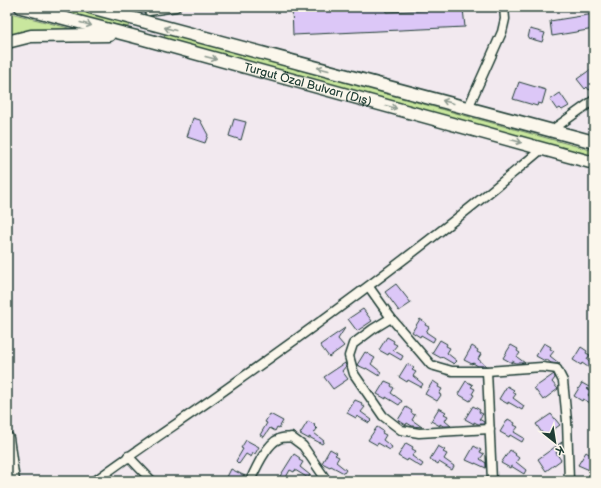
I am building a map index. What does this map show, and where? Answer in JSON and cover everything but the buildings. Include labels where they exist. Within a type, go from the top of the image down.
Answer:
[{"type":"main road","name":"Turgut Özal Bulvarı (Dış)","points":[[21,7],[594,163]]},
{"type":"main road","name":"Turgut Özal Bulvarı (Dış)","points":[[90,7],[594,142]]},
{"type":"main road","points":[[7,42],[31,36],[124,34]]},
{"type":"main road","points":[[7,438],[13,481]]},
{"type":"street","points":[[149,11],[176,7]]},
{"type":"street","points":[[468,108],[502,32],[505,19],[504,7]]},
{"type":"street","points":[[552,130],[594,100]]},
{"type":"street","points":[[95,481],[128,456],[236,382],[369,287],[507,179],[543,148]]},
{"type":"street","points":[[369,287],[391,318],[432,365],[452,371],[487,371],[542,367],[557,369],[563,381],[567,421],[569,481]]},
{"type":"street","points":[[391,318],[353,344],[349,356],[354,374],[383,416],[401,430],[413,432],[490,429]]},
{"type":"street","points":[[487,371],[492,481]]},
{"type":"street","points":[[250,481],[269,447],[278,439],[292,437],[303,446],[326,481]]},
{"type":"street","points":[[128,456],[152,481]]},
{"type":"green space","points":[[47,7],[71,7],[129,23],[128,27],[98,21]]},
{"type":"green space","points":[[7,12],[84,32],[7,39]]},
{"type":"green space","points":[[165,33],[594,151],[594,156],[164,40]]}]
